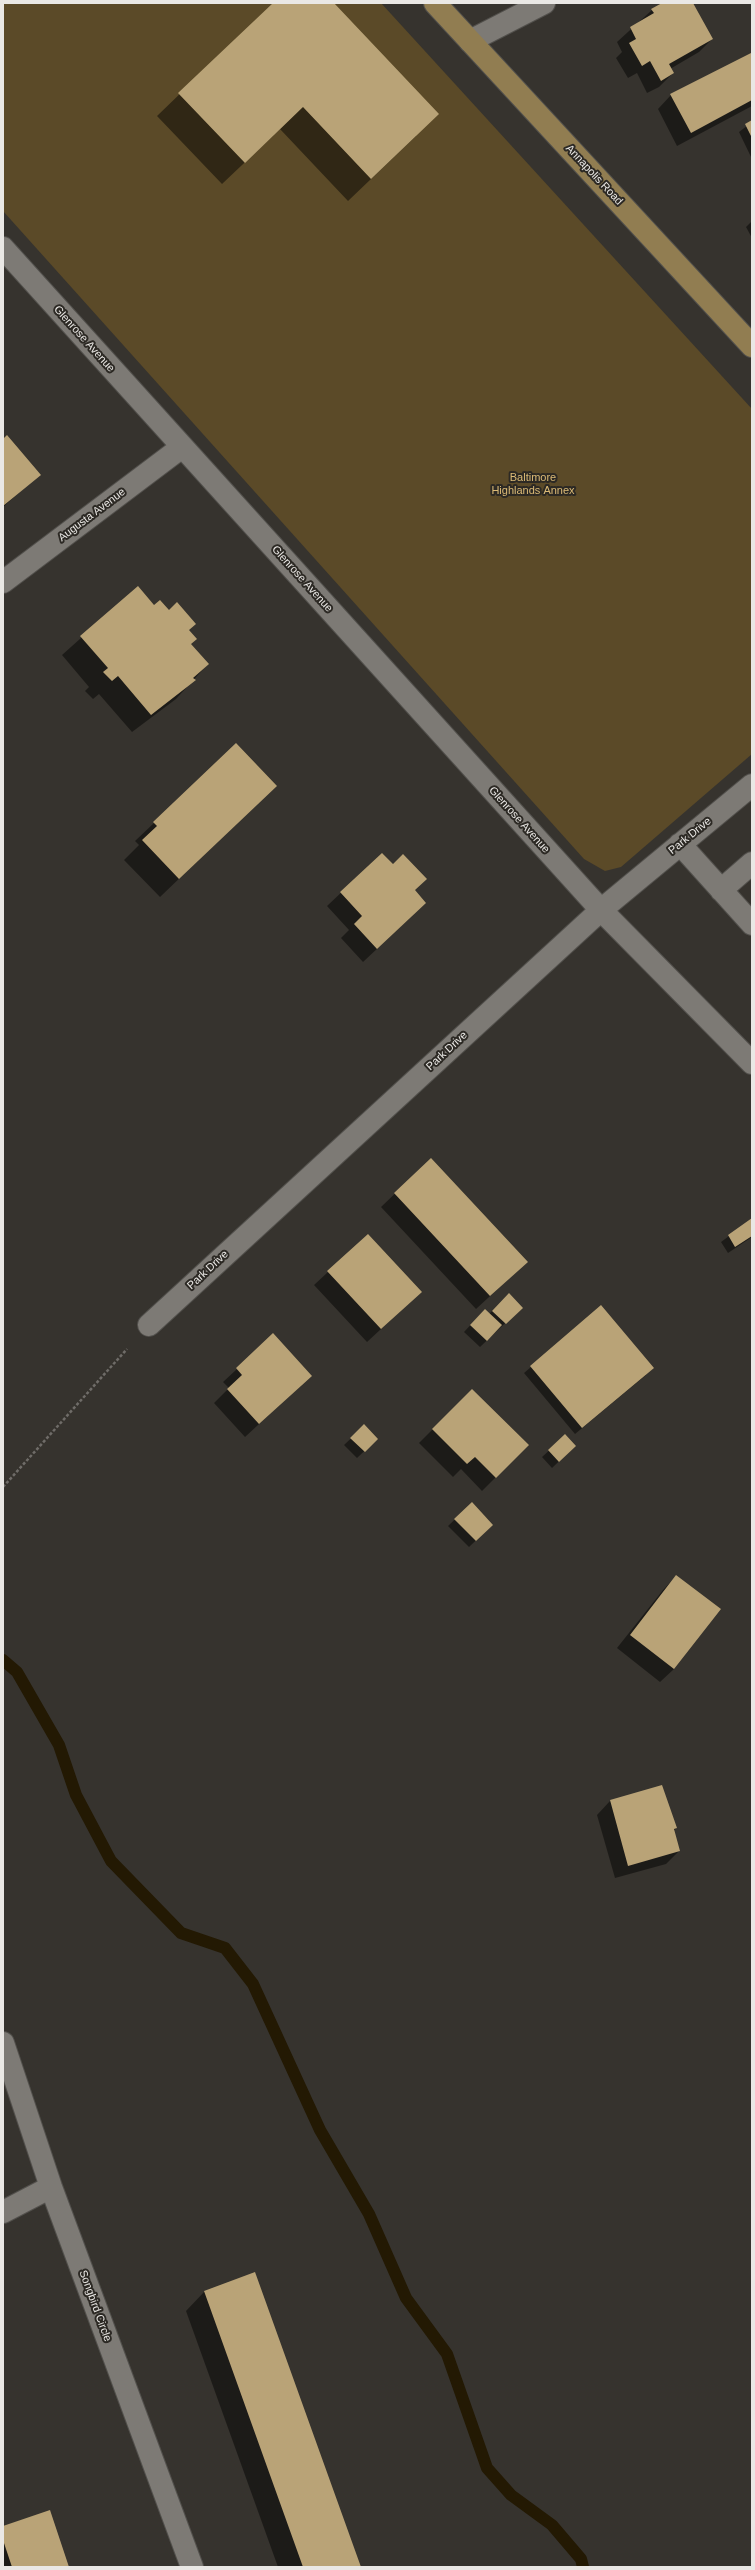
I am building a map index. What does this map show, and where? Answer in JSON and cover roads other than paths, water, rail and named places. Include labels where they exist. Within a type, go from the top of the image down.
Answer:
[{"type":"main road","name":"Annapolis Road","points":[[435,3],[752,346]]},
{"type":"street","points":[[470,41],[544,3]]},
{"type":"street","name":"Glenrose Avenue","points":[[3,248],[600,910],[752,1063]]},
{"type":"street","name":"Augusta Avenue","points":[[3,582],[182,447]]},
{"type":"street","name":"Park Drive","points":[[149,1325],[600,910],[752,785]]},
{"type":"street","points":[[680,844],[752,924]]},
{"type":"street","points":[[721,890],[752,863]]},
{"type":"street","name":"Songbird Circle","points":[[3,2043],[51,2187],[192,2567]]},
{"type":"street","points":[[3,2212],[51,2187]]},
{"type":"waterway","points":[[3,1660],[17,1672],[59,1745],[76,1795],[111,1861],[181,1933],[225,1948],[253,1984],[320,2130],[369,2214],[406,2298],[447,2354],[487,2468],[511,2495],[552,2525],[581,2559],[583,2567]]},
{"type":"park label","name":"Baltimore Highlands Annex","points":[[533,484]]}]
